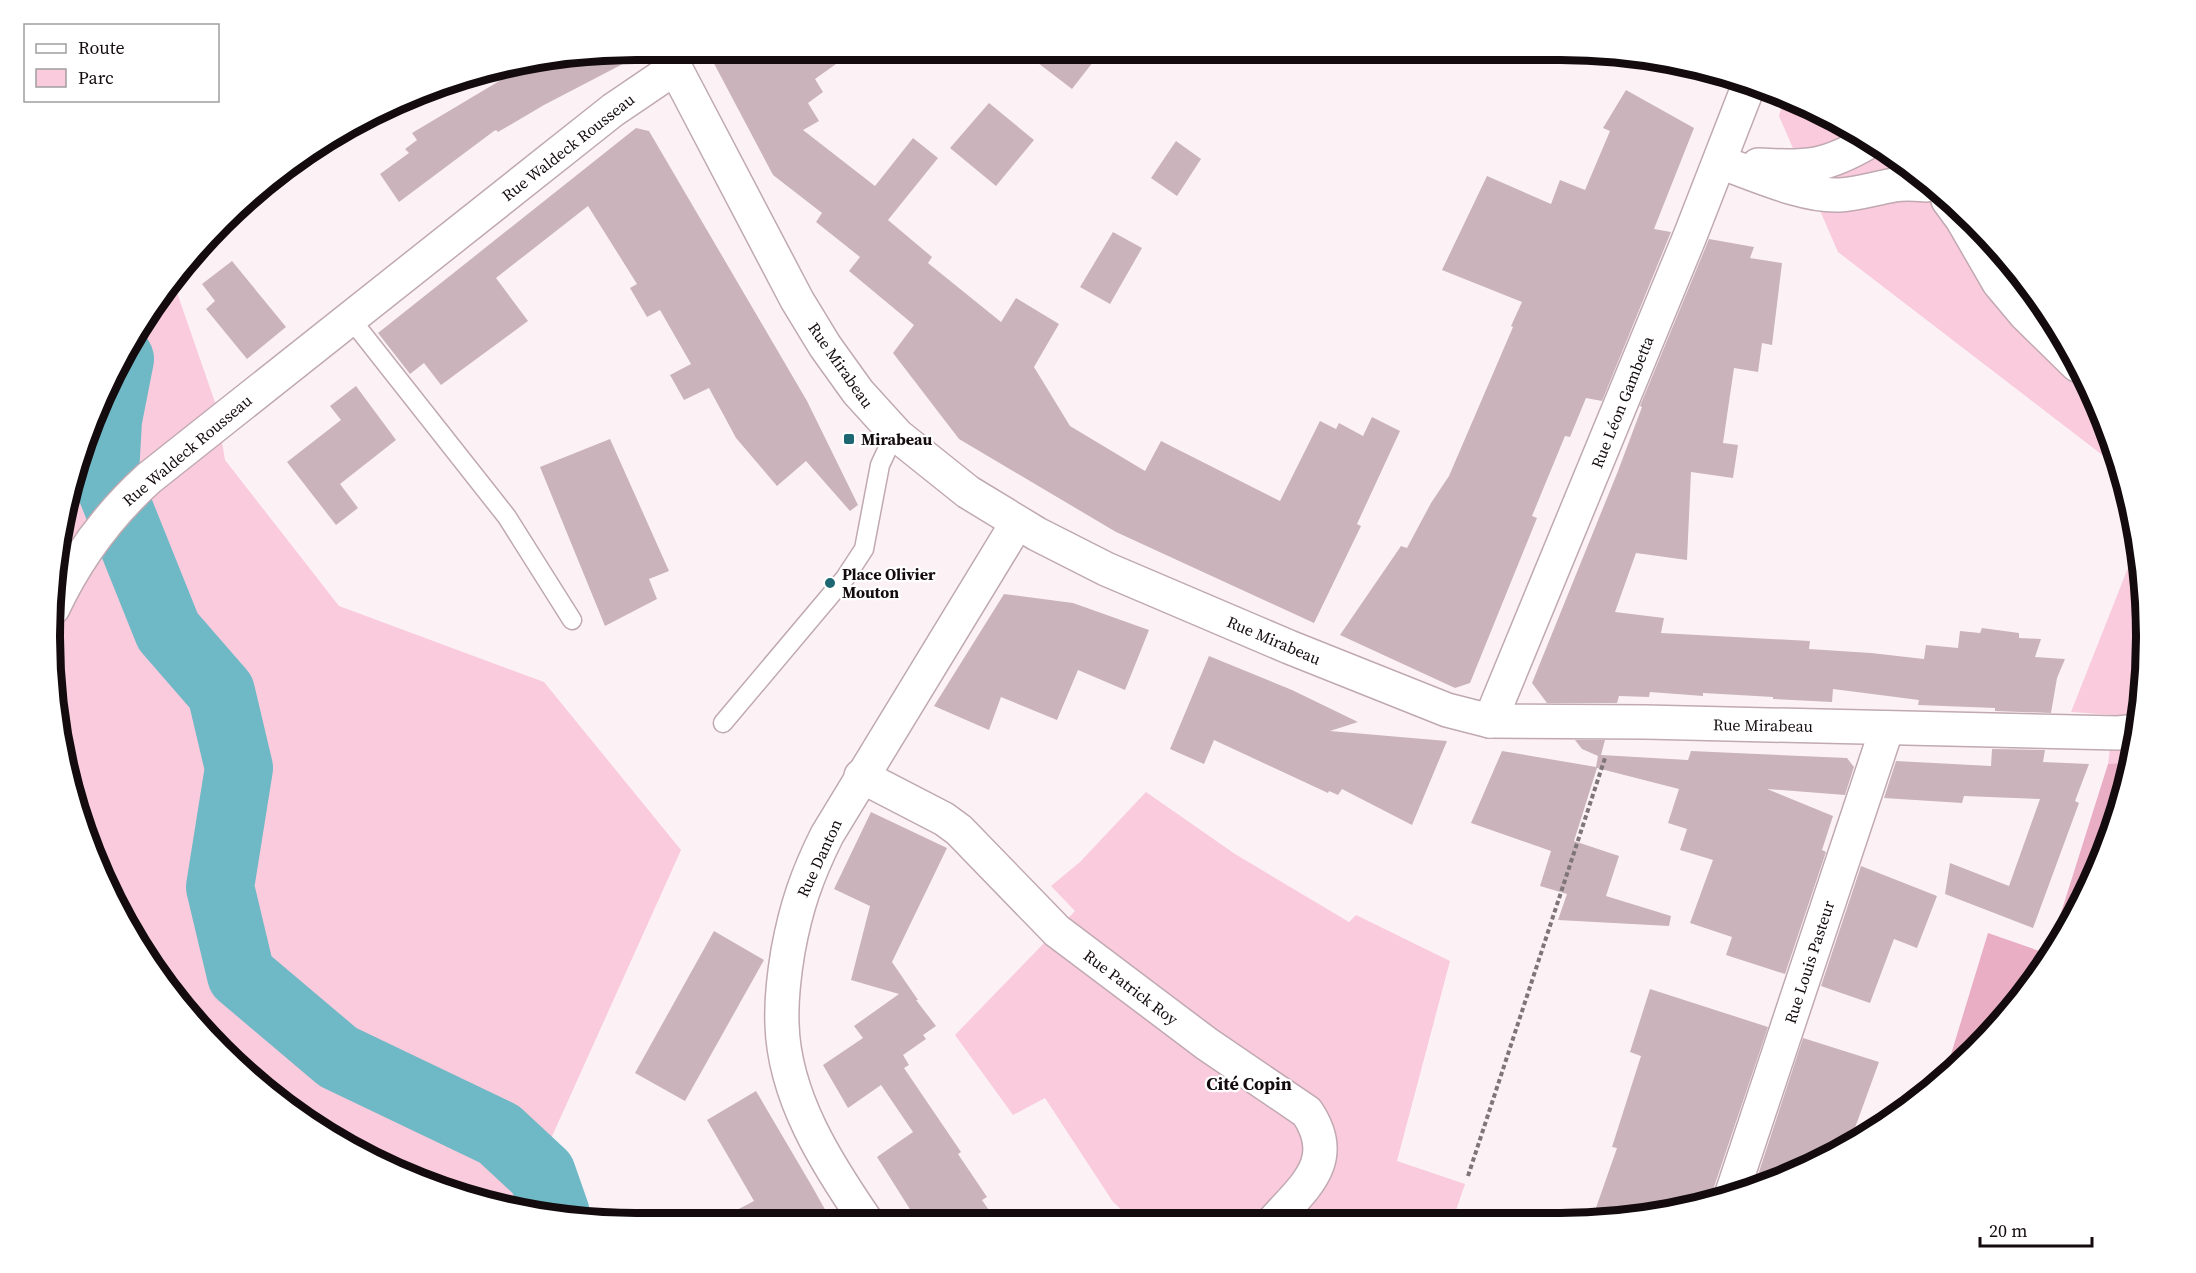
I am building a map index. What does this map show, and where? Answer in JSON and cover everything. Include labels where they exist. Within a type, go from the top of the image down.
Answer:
[{"type":"street","name":"Rue Waldeck Rousseau","points":[[62,589],[91,541],[126,499],[149,478],[621,104],[671,61]]},
{"type":"street","name":"Rue Mirabeau","points":[[671,61],[792,290],[815,330],[858,392],[898,436],[968,492],[1017,523],[1107,569],[1289,647],[1448,710],[1490,721],[1609,721],[2128,731]]},
{"type":"street","name":"Rue Léon Gambetta","points":[[1490,721],[1720,162],[1746,92]]},
{"type":"street","points":[[1720,162],[1805,166],[1838,159],[1862,146]]},
{"type":"street","points":[[1720,162],[1803,191],[1822,195],[1862,193],[1895,184],[1919,186]]},
{"type":"street","points":[[1969,232],[2000,283],[2025,314],[2058,346]]},
{"type":"street","points":[[2036,313],[2049,331]]},
{"type":"street","name":"Rue Danton","points":[[861,1213],[828,1162],[808,1123],[791,1078],[782,1025],[784,974],[793,925],[803,886],[827,835],[1017,523]]},
{"type":"street","name":"Rue Louis Pasteur","points":[[1735,1185],[1887,728]]},
{"type":"street","name":"Rue Patrick Roy","points":[[861,776],[944,819],[959,830],[1057,931],[1207,1044],[1307,1112],[1316,1126],[1321,1141],[1320,1157],[1305,1185],[1281,1213]]},
{"type":"lane","points":[[350,318],[507,517],[572,620]]},
{"type":"lane","points":[[723,723],[845,578],[864,549],[880,465],[887,450],[898,436]]},
{"type":"path","points":[[1468,1176],[1610,744],[1609,721]]},
{"type":"green space","points":[[1782,105],[1848,137],[1880,157],[1940,203],[1993,256],[2039,316],[2059,348],[2092,416],[2107,459],[1838,252],[1779,116]]},
{"type":"green space","points":[[176,290],[216,405],[225,460],[339,606],[544,682],[681,850],[549,1143],[588,1211],[524,1202],[451,1182],[382,1154],[316,1116],[256,1070],[203,1017],[157,957],[137,925],[104,857],[80,786],[65,712],[60,636],[65,561],[80,487],[104,416],[137,348]]},
{"type":"green space","points":[[2131,560],[2135,599],[2135,674],[2122,763],[2108,764],[2114,715],[2071,712]]},
{"type":"green space","points":[[1146,792],[1235,854],[1349,922],[1356,915],[1450,961],[1397,1161],[1465,1184],[1455,1213],[1125,1213],[1113,1202],[1045,1098],[1013,1115],[955,1035],[1075,911],[1051,886],[1080,862]]},
{"type":"shaded area","points":[[2122,763],[2105,822],[2077,891],[2055,931],[2108,764]]},
{"type":"shaded area","points":[[1988,933],[2042,952],[1993,1017],[1949,1062]]},
{"type":"building","points":[[630,60],[498,132],[494,131],[399,202],[380,174],[409,153],[405,149],[417,140],[412,133],[505,76],[547,67],[549,70],[561,65]]},
{"type":"building","points":[[712,60],[842,60],[815,79],[823,92],[808,103],[819,121],[803,130],[875,186],[913,138],[938,158],[888,220],[932,257],[928,263],[1001,322],[1016,298],[1059,324],[1034,367],[1070,426],[1145,471],[1161,441],[1280,501],[1320,421],[1336,429],[1339,423],[1363,436],[1372,417],[1400,431],[1357,524],[1361,526],[1314,623],[1116,532],[959,439],[893,353],[914,325],[849,271],[860,257],[816,222],[822,213],[773,175]]},
{"type":"building","points":[[1034,60],[1095,60],[1072,89]]},
{"type":"building","points":[[1626,90],[1694,128],[1654,229],[1671,232],[1602,401],[1586,398],[1570,437],[1565,436],[1532,516],[1537,518],[1470,683],[1455,688],[1340,635],[1401,546],[1407,548],[1431,503],[1449,476],[1522,302],[1442,270],[1487,176],[1551,204],[1560,180],[1585,190],[1610,131],[1603,128]]},
{"type":"building","points":[[989,103],[1034,140],[996,186],[950,148]]},
{"type":"building","points":[[636,128],[649,131],[807,401],[858,505],[850,511],[806,461],[777,486],[736,438],[709,388],[684,400],[670,375],[691,364],[660,310],[647,317],[630,288],[637,284],[588,206],[496,278],[528,321],[441,385],[424,363],[410,374],[378,333]]},
{"type":"building","points":[[1176,141],[1201,159],[1177,196],[1151,178]]},
{"type":"building","points":[[1113,232],[1142,248],[1110,304],[1080,287]]},
{"type":"building","points":[[1709,239],[1754,247],[1750,258],[1782,263],[1772,345],[1762,343],[1758,372],[1734,368],[1723,443],[1738,445],[1733,478],[1691,472],[1687,560],[1636,553],[1615,612],[1664,618],[1661,633],[1810,641],[1809,649],[1924,659],[1926,645],[1958,648],[1960,631],[1980,633],[1982,628],[2019,633],[2019,638],[2041,639],[2035,657],[2065,659],[2057,678],[2051,713],[1918,705],[1919,700],[1833,689],[1832,702],[1703,693],[1703,696],[1650,692],[1649,697],[1619,696],[1617,703],[1547,703],[1532,683],[1618,471],[1642,407],[1640,406]]},
{"type":"building","points":[[232,261],[286,327],[247,359],[206,309],[215,301],[202,284]]},
{"type":"building","points":[[356,386],[396,440],[340,484],[358,508],[336,525],[287,462],[341,420],[330,406]]},
{"type":"building","points":[[610,439],[669,571],[649,579],[657,599],[605,626],[540,467]]},
{"type":"building","points":[[1004,594],[1073,603],[1149,630],[1125,690],[1078,670],[1057,720],[1001,697],[989,730],[934,706]]},
{"type":"building","points":[[1209,656],[1292,690],[1358,722],[1330,731],[1447,741],[1412,825],[1342,789],[1338,795],[1329,791],[1328,793],[1214,740],[1204,764],[1170,749]]},
{"type":"building","points":[[1575,740],[1605,740],[1601,755],[1688,760],[1691,751],[1847,758],[1854,767],[1845,795],[1767,789],[1833,816],[1822,850],[1826,852],[1785,974],[1726,955],[1732,937],[1690,923],[1713,860],[1680,850],[1687,829],[1668,823],[1679,789],[1597,768],[1574,841],[1619,856],[1606,896],[1671,916],[1669,926],[1558,920],[1567,894],[1540,886],[1551,851],[1471,823],[1502,751],[1596,767],[1598,756],[1582,749]]},
{"type":"building","points":[[1992,749],[2045,750],[2043,762],[2089,764],[2075,801],[2079,803],[2033,928],[1945,894],[1950,863],[2009,886],[2040,799],[1964,796],[1962,803],[1884,798],[1896,761],[1991,766]]},
{"type":"building","points":[[871,812],[947,848],[892,962],[936,1026],[923,1035],[926,1039],[903,1055],[909,1065],[904,1068],[961,1152],[958,1154],[987,1197],[982,1200],[991,1213],[912,1213],[877,1157],[913,1132],[881,1085],[848,1108],[823,1065],[863,1038],[854,1026],[899,994],[851,980],[870,906],[834,889]]},
{"type":"building","points":[[1861,866],[1937,896],[1917,948],[1894,939],[1870,1003],[1821,986]]},
{"type":"building","points":[[714,931],[764,960],[685,1101],[635,1073]]},
{"type":"building","points":[[1650,989],[1768,1027],[1713,1192],[1672,1202],[1594,1212],[1617,1148],[1612,1147],[1641,1056],[1630,1052]]},
{"type":"building","points":[[1803,1038],[1879,1062],[1853,1133],[1814,1154],[1757,1178]]},
{"type":"building","points":[[756,1091],[827,1213],[731,1213],[754,1201],[707,1120]]},
{"type":"waterway","points":[[113,396],[108,420],[105,474],[168,631],[221,692],[239,768],[220,887],[241,975],[338,1057],[499,1134],[542,1174],[553,1207]]},
{"type":"place","name":"Mirabeau","points":[[849,439]]},
{"type":"place","name":"Place Olivier Mouton","points":[[830,583]]},
{"type":"district","name":"Cité Copin","points":[[1249,1083]]}]
